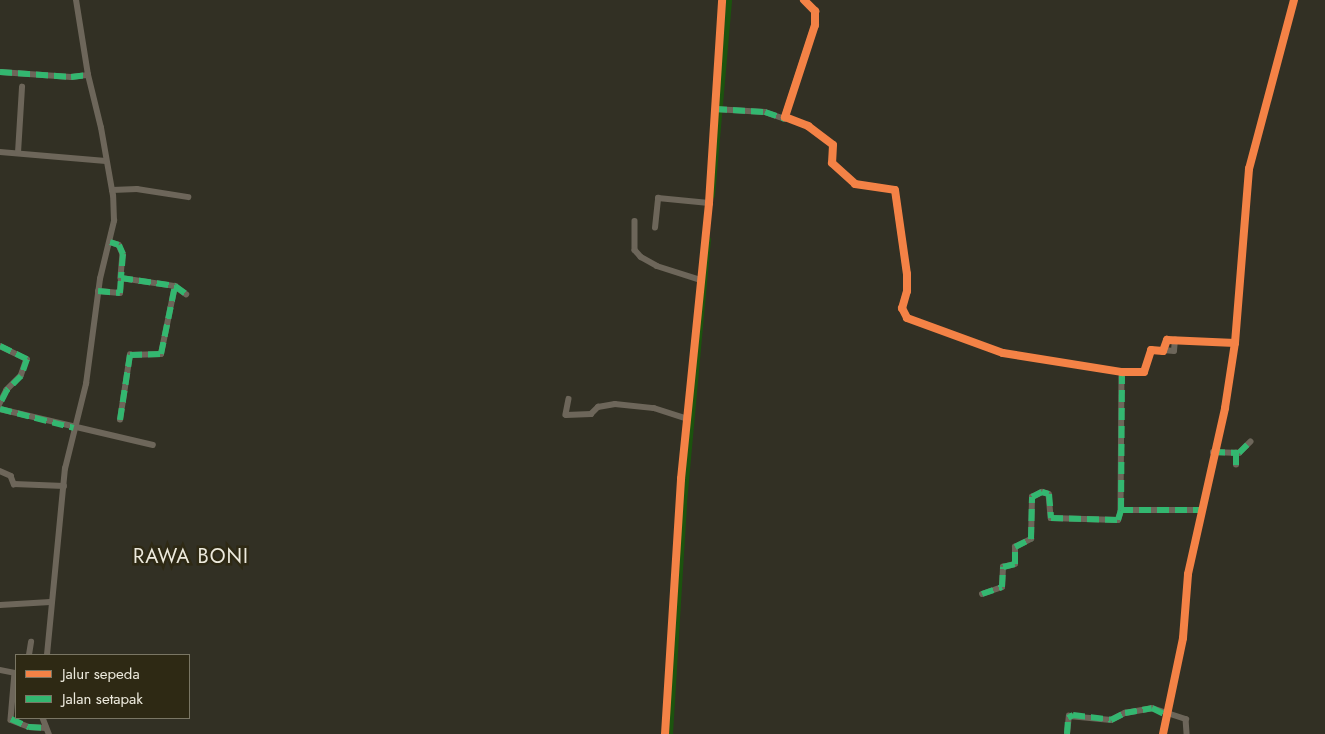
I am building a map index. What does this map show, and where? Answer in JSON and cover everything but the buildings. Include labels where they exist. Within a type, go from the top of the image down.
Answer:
[{"type":"street","points":[[47,654],[50,602],[64,486],[74,428],[86,384],[98,291],[114,220],[112,190],[88,75],[76,0]]},
{"type":"street","points":[[665,734],[687,419],[719,109],[722,0]]},
{"type":"street","points":[[785,119],[815,25],[815,12],[804,0]]},
{"type":"street","points":[[1163,734],[1183,638],[1188,574],[1213,452],[1225,408],[1235,342],[1249,169],[1294,0]]},
{"type":"street","points":[[0,72],[70,77],[88,75]]},
{"type":"street","points":[[18,153],[22,86]]},
{"type":"street","points":[[719,109],[765,112],[808,126],[833,145],[833,164],[855,184],[895,190],[907,274],[907,294],[902,312],[907,318],[1003,353],[1122,372],[1144,372],[1151,350],[1174,351],[1175,340]]},
{"type":"street","points":[[0,152],[106,160]]},
{"type":"street","points":[[112,190],[137,189],[188,198]]},
{"type":"street","points":[[655,228],[658,198],[709,203]]},
{"type":"street","points":[[635,221],[635,250],[641,257],[657,266],[701,280]]},
{"type":"street","points":[[98,291],[120,293],[123,254],[119,245],[110,242]]},
{"type":"street","points":[[121,278],[175,286],[186,294]]},
{"type":"street","points":[[120,420],[130,355],[161,354],[175,286]]},
{"type":"street","points":[[1163,350],[1166,341],[1175,340],[1235,342]]},
{"type":"street","points":[[0,346],[27,360],[21,376],[7,390],[0,404]]},
{"type":"street","points":[[982,594],[1002,587],[1002,567],[1015,564],[1015,547],[1031,539],[1032,498],[1042,492],[1049,494],[1051,518],[1118,520],[1121,510],[1122,372]]},
{"type":"street","points":[[569,400],[566,415],[591,414],[598,407],[615,404],[654,408],[687,419]]},
{"type":"street","points":[[0,408],[74,428],[154,445]]},
{"type":"street","points":[[1213,452],[1236,453],[1250,442]]},
{"type":"street","points":[[1236,453],[1236,465]]},
{"type":"street","points":[[0,471],[11,476],[14,484],[64,486]]},
{"type":"street","points":[[1121,510],[1201,510]]},
{"type":"street","points":[[0,605],[50,602]]},
{"type":"street","points":[[29,654],[31,642]]},
{"type":"street","points":[[0,670],[15,673]]},
{"type":"street","points":[[15,682],[11,720],[47,731],[43,719]]},
{"type":"street","points":[[1067,734],[1068,718],[1073,715],[1111,720],[1124,713],[1152,708],[1186,719],[1187,734]]},
{"type":"waterway","points":[[712,196],[729,0]]},
{"type":"waterway","points":[[670,734],[684,503],[708,240]]},
{"type":"marked path","points":[[0,72],[71,77],[88,75]]},
{"type":"marked path","points":[[715,109],[765,112],[785,119]]},
{"type":"marked path","points":[[110,242],[119,245],[123,254],[121,278],[175,286],[186,294]]},
{"type":"marked path","points":[[98,291],[120,293],[121,278]]},
{"type":"marked path","points":[[120,420],[130,355],[161,354],[175,286]]},
{"type":"marked path","points":[[0,346],[27,359],[21,376],[7,390],[0,404]]},
{"type":"marked path","points":[[1122,372],[1121,510],[1201,510]]},
{"type":"marked path","points":[[0,409],[74,428]]},
{"type":"marked path","points":[[1213,452],[1239,453],[1250,442]]},
{"type":"marked path","points":[[1236,453],[1236,465]]},
{"type":"marked path","points":[[982,594],[1002,587],[1003,567],[1015,564],[1015,547],[1031,539],[1032,497],[1042,492],[1049,494],[1051,518],[1118,520],[1121,510]]},
{"type":"marked path","points":[[1067,734],[1068,718],[1073,715],[1111,720],[1125,713],[1152,708],[1168,716]]},
{"type":"marked path","points":[[11,719],[29,727],[46,728]]},
{"type":"cycle path","points":[[665,734],[681,479],[709,203],[722,0]]},
{"type":"cycle path","points":[[804,0],[815,11],[815,25],[785,117],[808,126],[833,145],[832,163],[855,184],[895,190],[907,274],[907,291],[902,308],[907,318],[1003,353],[1122,372],[1144,372],[1151,350],[1163,351],[1167,340],[1235,343]]},
{"type":"cycle path","points":[[1163,734],[1183,638],[1188,574],[1225,408],[1235,343],[1249,169],[1294,0]]},
{"type":"district","name":"RAWA BONI","points":[[191,556]]}]
